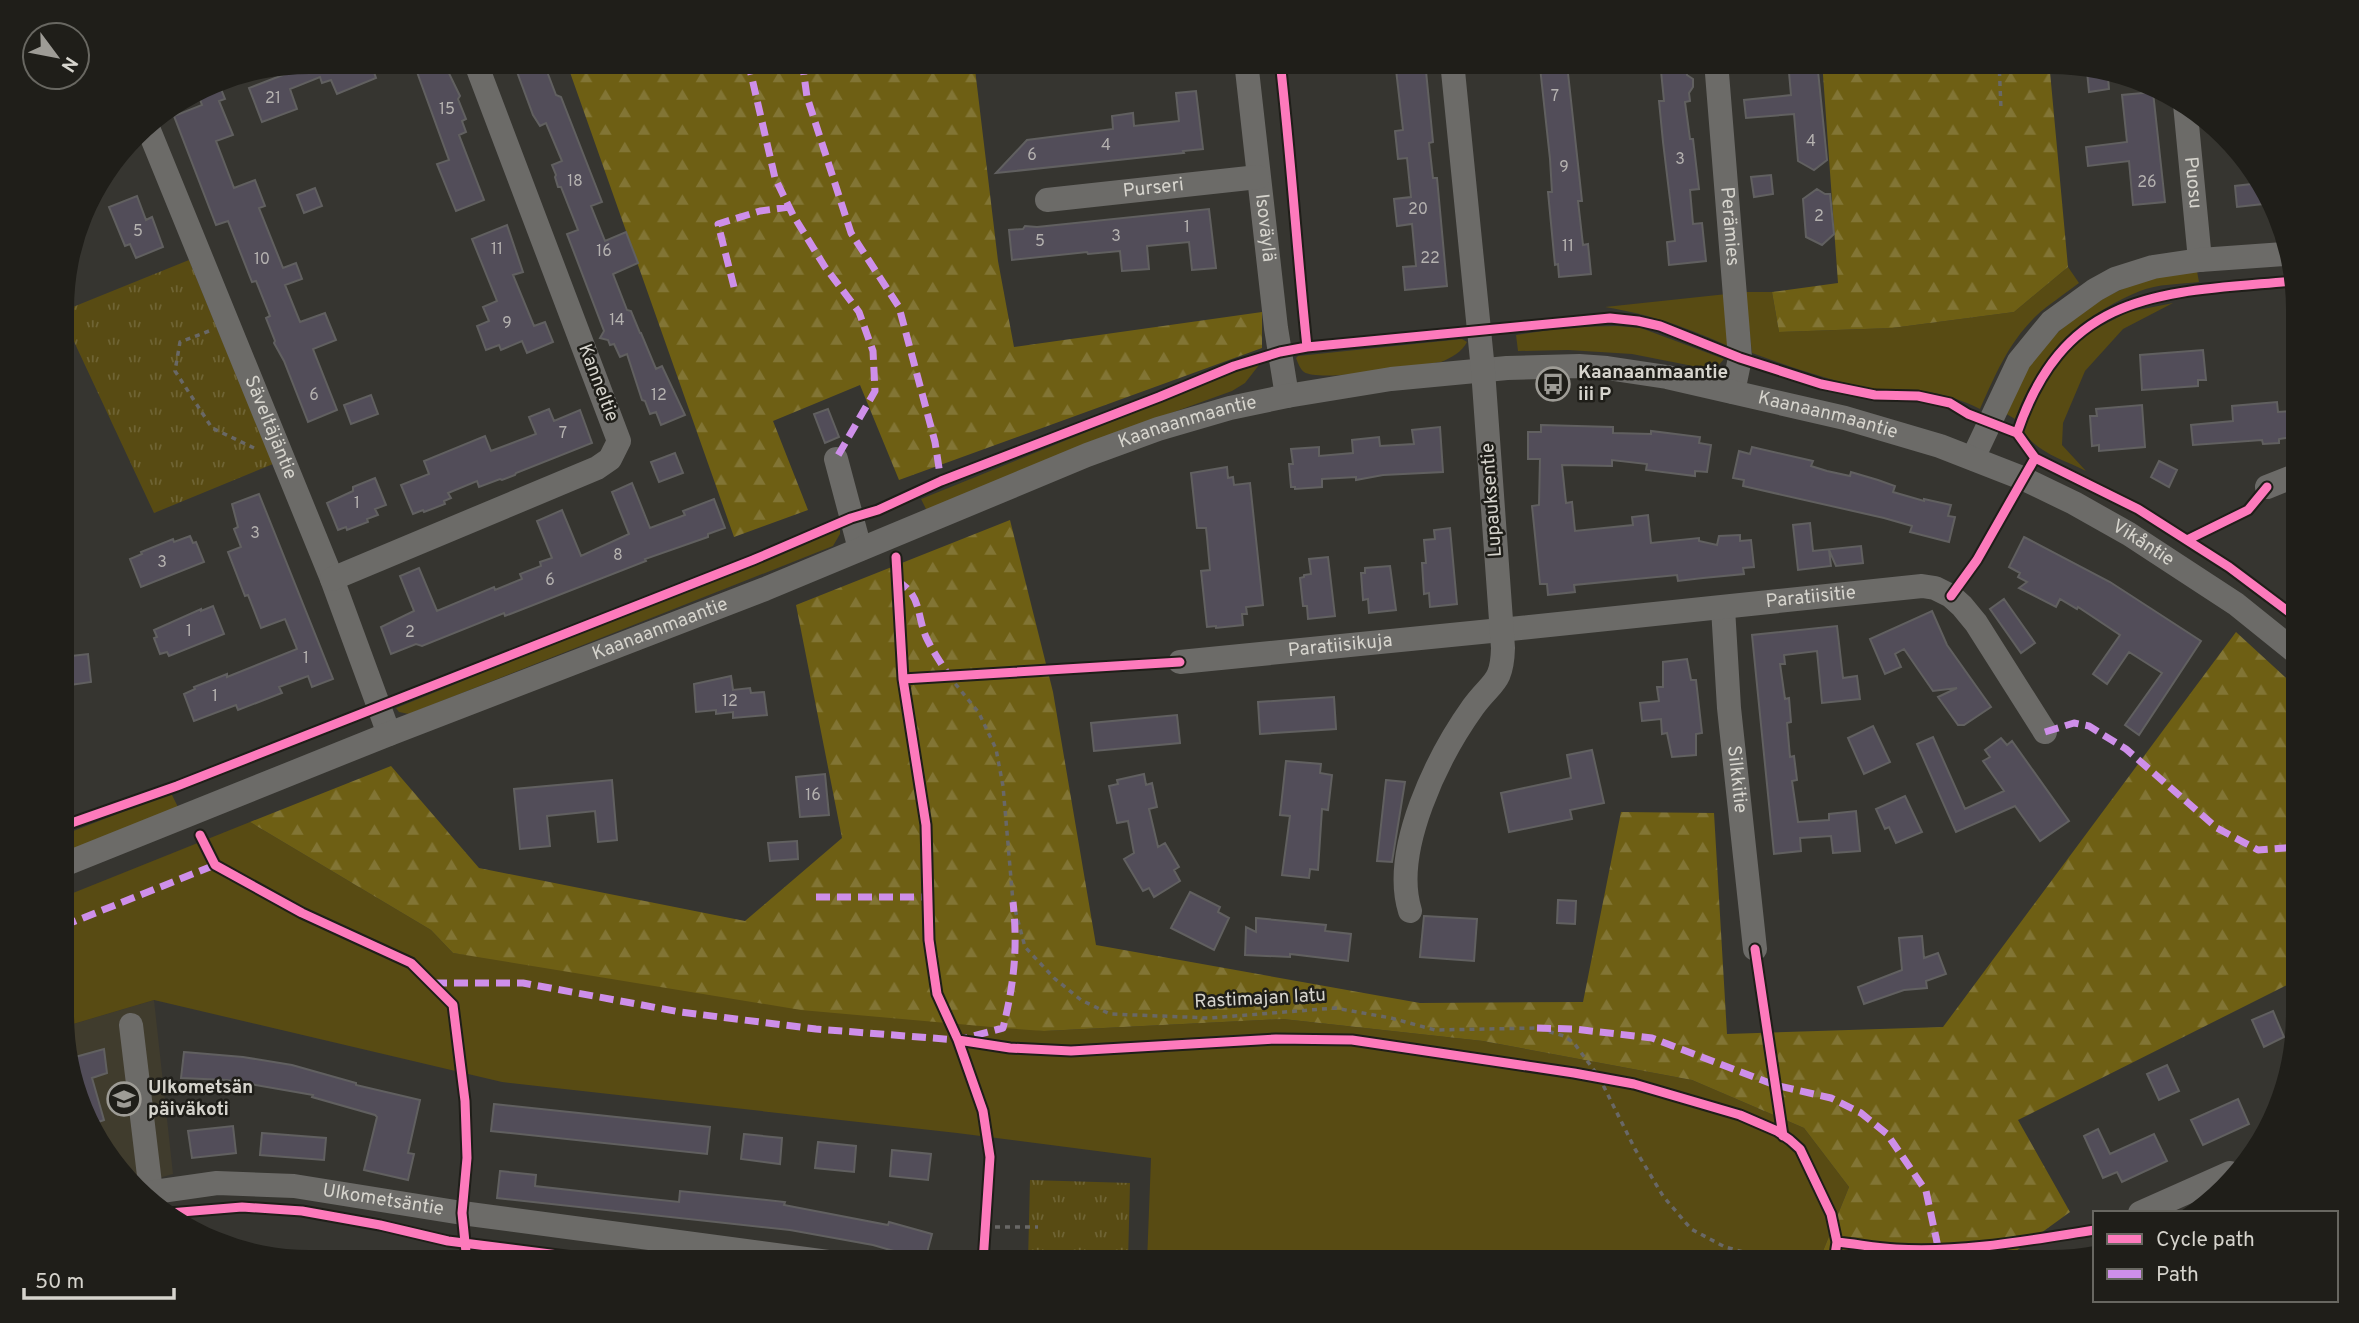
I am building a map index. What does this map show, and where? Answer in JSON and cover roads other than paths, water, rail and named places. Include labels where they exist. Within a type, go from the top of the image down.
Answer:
[{"type":"street","name":"Kanneltie","points":[[332,579],[597,468],[610,459],[619,441],[480,74]]},
{"type":"street","name":"Isoväylä","points":[[1247,74],[1276,328],[1287,396]]},
{"type":"street","points":[[1453,74],[1483,370]]},
{"type":"street","name":"Perämies","points":[[1717,74],[1740,358],[1733,393]]},
{"type":"street","name":"Puosu","points":[[2186,117],[2200,260]]},
{"type":"street","name":"Säveltäjäntie","points":[[151,135],[332,579],[389,734]]},
{"type":"street","name":"Purseri","points":[[1047,200],[1258,177]]},
{"type":"street","points":[[1973,458],[2019,362],[2050,322],[2095,290],[2115,279],[2153,267],[2200,260],[2278,254]]},
{"type":"street","name":"Kaanaanmaantie","points":[[74,861],[389,734],[765,589],[1087,455],[1158,429],[1230,408],[1391,379],[1553,366],[1606,368],[1667,377],[1845,418],[1973,458]]},
{"type":"street","name":"Lupauksentie","points":[[1410,911],[1405,896],[1406,870],[1416,818],[1432,776],[1474,706],[1499,678],[1503,667],[1483,370]]},
{"type":"street","name":"Vikåntie","points":[[1973,458],[2074,503],[2129,534],[2236,604],[2285,643]]},
{"type":"street","points":[[836,459],[860,549]]},
{"type":"street","points":[[2267,487],[2285,480]]},
{"type":"street","name":"Paratiisitie","points":[[1501,630],[1922,586],[1935,588],[1951,596],[1976,623],[2045,732]]},
{"type":"street","name":"Silkkitie","points":[[1723,608],[1729,708],[1755,949]]},
{"type":"street","name":"Paratiisikuja","points":[[1180,662],[1501,630]]},
{"type":"street","points":[[131,1025],[148,1186]]},
{"type":"street","points":[[2144,1211],[2220,1177]]},
{"type":"street","name":"Ulkometsäntie","points":[[154,1191],[217,1183],[295,1186],[462,1213],[725,1250]]},
{"type":"place","name":"Kaanaanmaantie iii P","points":[[1553,384]]},
{"type":"place","name":"Ulkometsän päiväkoti","points":[[124,1099]]}]
